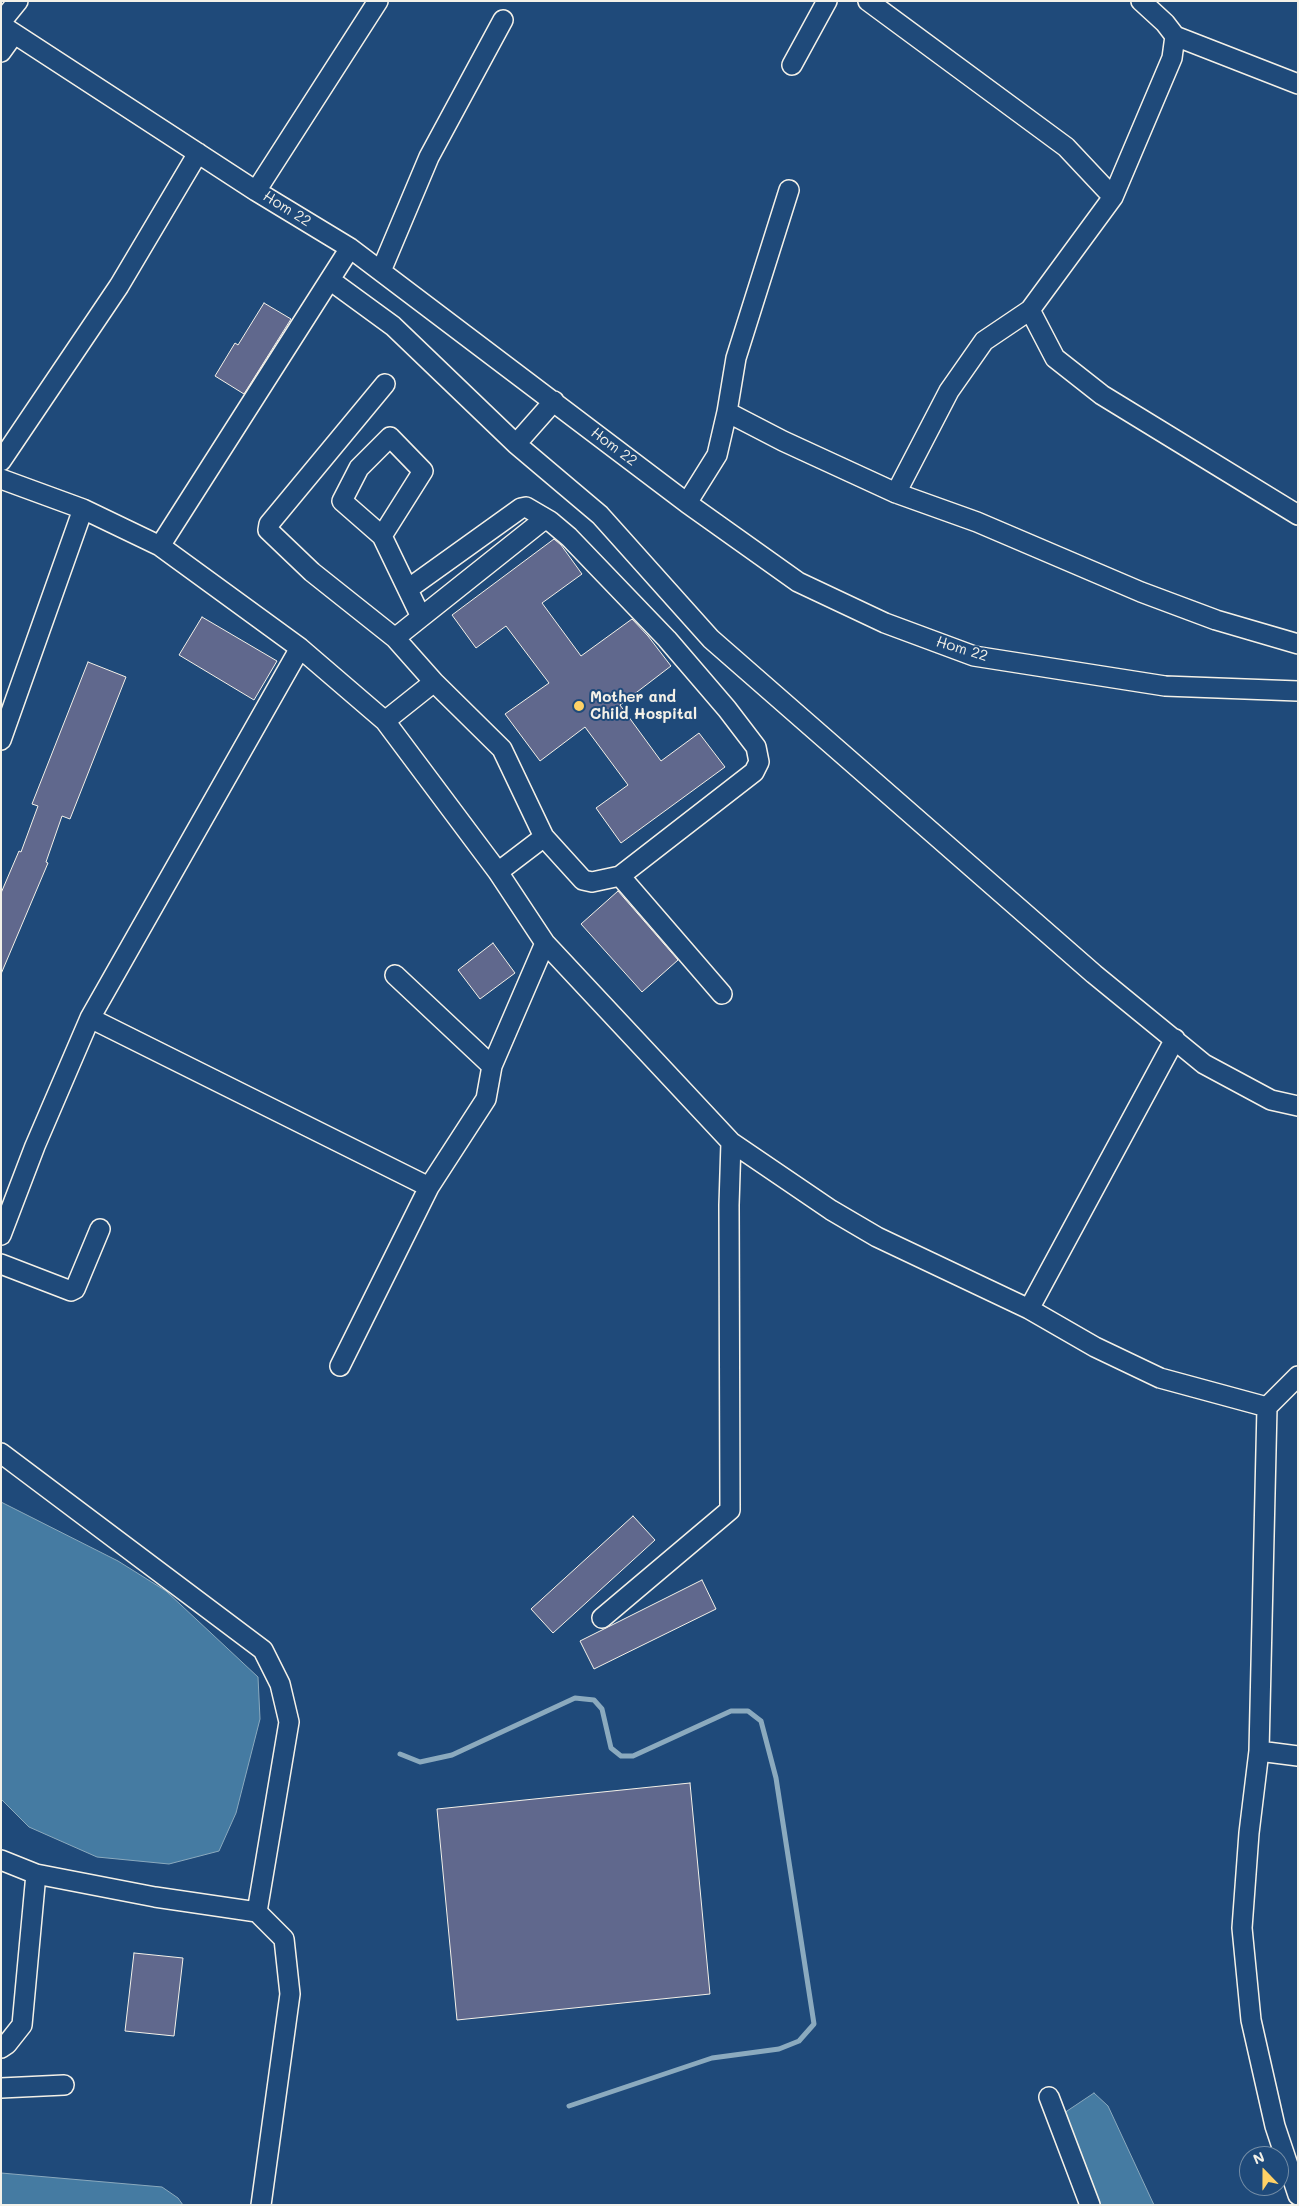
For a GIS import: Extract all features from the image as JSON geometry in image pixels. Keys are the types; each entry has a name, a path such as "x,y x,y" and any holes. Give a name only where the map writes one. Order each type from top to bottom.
{"street":[{"path":"1,52 6,27 18,1"},
{"path":"256,191 378,1"},
{"path":"792,65 827,1"},
{"path":"868,1 1066,147 1113,197"},
{"path":"1141,1 1165,23 1175,36 1298,84"},
{"path":"381,272 429,157 503,20"},
{"name":"Hom 22","path":"6,27 256,191 350,248 687,503 798,582 885,623 974,656 1165,686 1298,691"},
{"path":"896,493 949,391 984,342 1030,310 1113,197 1172,58 1175,36"},
{"path":"1,461 119,286 198,153"},
{"path":"687,503 717,455 727,412 736,358 789,190"},
{"path":"160,546 350,248"},
{"path":"330,280 393,326 516,444 600,514 711,639 1094,974 1204,1064 1271,1100 1298,1106"},
{"path":"1030,310 1055,358 1102,395 1298,515"},
{"path":"385,384 269,524 268,530 312,572 395,638 434,682 502,749 544,837 583,880 592,882 620,876 754,772 759,762 756,747 667,639 569,537 550,521 526,507 521,508 408,589"},
{"path":"516,444 554,401"},
{"path":"727,412 783,441 896,493 977,522 1141,592 1216,620 1298,644"},
{"path":"382,536 424,471 390,437 359,468 342,501 382,536 421,617"},
{"path":"1,479 84,509 160,546 300,648 385,722 498,872 545,943 731,1142 831,1210 877,1237 1029,1309 1095,1347 1160,1378 1268,1407"},
{"path":"1,740 84,509"},
{"path":"395,638 542,521 550,521"},
{"path":"1,1235 35,1146 90,1018 300,648"},
{"path":"385,722 434,682"},
{"path":"498,872 544,837"},
{"path":"620,876 722,994"},
{"path":"340,1366 429,1187 486,1099 492,1066 545,943"},
{"path":"395,974 492,1066"},
{"path":"90,1018 429,1187"},
{"path":"1029,1309 1175,1039"},
{"path":"602,1618 730,1510 729,1206 731,1142"},
{"path":"1,1264 71,1291 75,1289 100,1229"},
{"path":"1298,1376 1268,1407 1259,1752 1249,1833 1242,1928 1251,2020 1275,2126 1298,2195"},
{"path":"1,1452 263,1650 280,1684 289,1722 257,1912"},
{"path":"1259,1752 1298,1756"},
{"path":"1,1860 36,1874 155,1897 257,1912 284,1940 290,1994 261,2205"},
{"path":"1,2048 7,2044 22,2025 36,1874"},
{"path":"1,2088 64,2085"},
{"path":"1049,2096 1090,2205"}],"water":[{"path":"1,1502 118,1561 166,1591 258,1677 260,1719 236,1813 219,1851 169,1864 97,1857 29,1827 1,1799"},
{"path":"1094,2093 1108,2106 1154,2205 1100,2205 1064,2113"},
{"path":"1,2173 162,2187 178,2198 183,2205 1,2205"}],"building":[{"path":"264,303 291,319 244,394 215,376 235,343 238,345"},
{"path":"554,539 561,545 582,574 542,603 581,656 632,619 671,666 620,705 661,761 699,733 725,767 621,843 596,808 628,785 585,727 540,761 505,714 549,683 506,626 476,648 452,615"},
{"path":"202,617 277,661 254,700 179,655"},
{"path":"88,662 126,677 70,819 62,816 46,862 48,863 1,974 1,893 19,851 21,852 38,806 32,804"},
{"path":"618,891 678,960 642,992 581,924"},
{"path":"493,943 515,973 480,999 458,970"},
{"path":"633,1516 655,1540 553,1633 531,1609"},
{"path":"702,1580 716,1609 594,1669 580,1641"},
{"path":"690,1783 710,1994 457,2020 437,1809"},
{"path":"134,1953 183,1958 174,2036 125,2031"}],"waterway":[{"path":"400,1754 420,1762 452,1755 575,1698 594,1700 602,1709 611,1748 621,1756 633,1756 731,1711 748,1711 761,1721 776,1778 814,2024 799,2041 779,2049 712,2058 569,2106"}],"place":[{"name":"Mother and Child Hospital","path":"579,706"}]}
